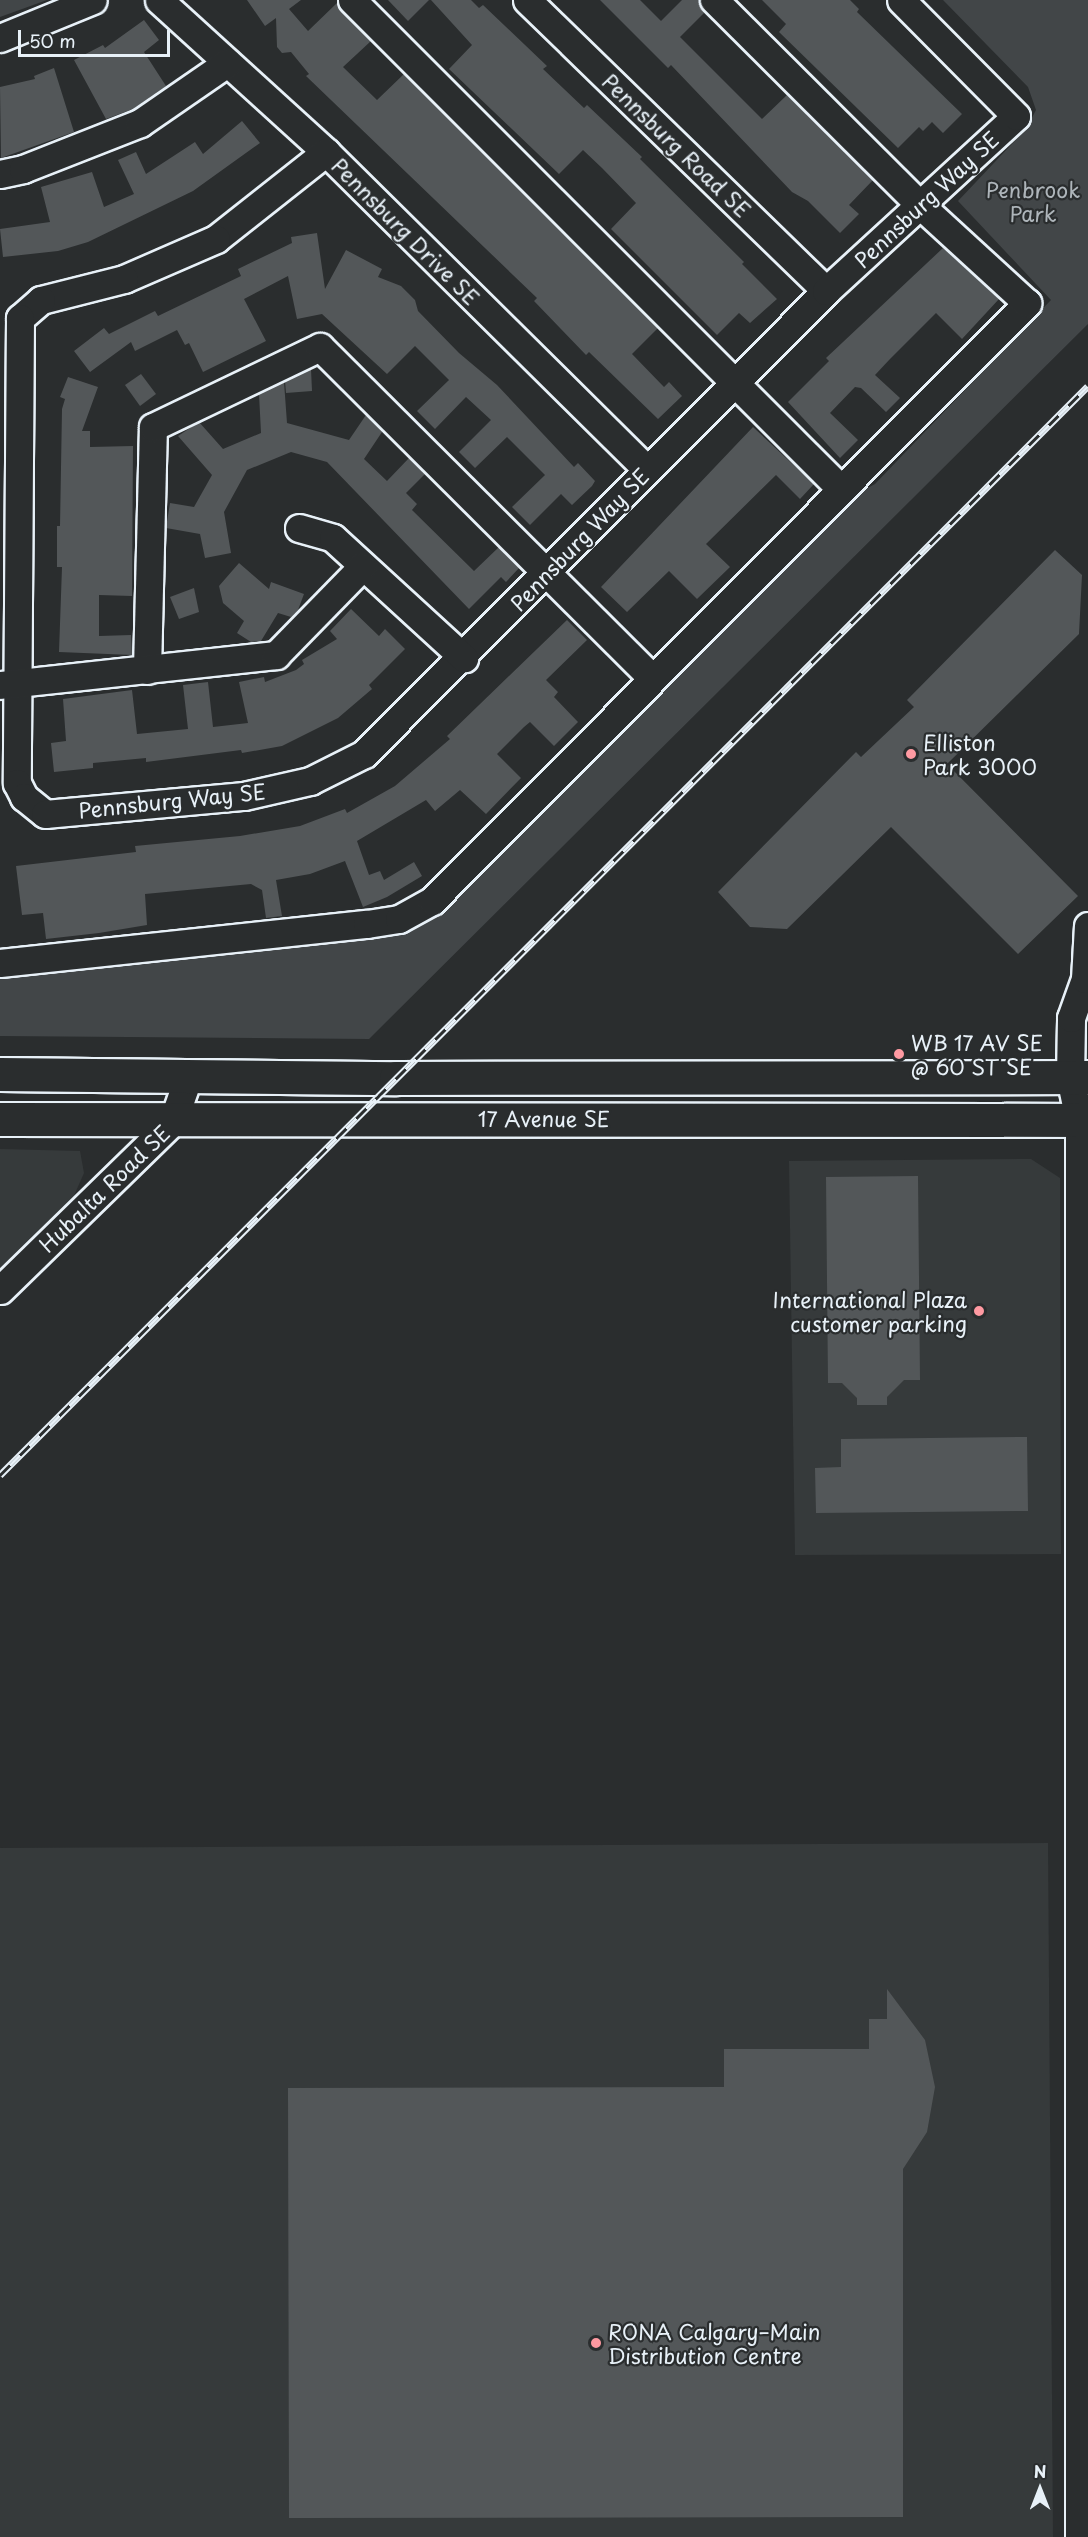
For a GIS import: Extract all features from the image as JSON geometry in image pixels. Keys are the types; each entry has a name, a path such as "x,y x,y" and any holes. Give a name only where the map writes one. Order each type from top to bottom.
{"main road":[{"name":"17 Avenue SE","path":"0,1074 189,1075 1083,1099"},
{"name":"17 Avenue SE","path":"0,1119 173,1121 1083,1099"}],"street":[{"path":"0,39 93,0"},
{"name":"Pennsburg Drive SE","path":"159,0 326,152 646,469"},
{"path":"352,0 734,385 841,489"},
{"name":"Pennsburg Road SE","path":"527,0 826,291"},
{"path":"0,963 399,919 432,901 1028,303 920,205 714,0"},
{"name":"Pennsburg Way SE","path":"326,152 216,239 124,279 41,300 20,318 9,685 17,783 24,797 45,814 244,796 310,782 364,754 464,658 646,469 734,385 826,291 1016,116 901,0"},
{"path":"0,174 23,169 140,123 227,63"},
{"path":"147,670 153,427 320,347 652,678"},
{"path":"299,528 333,538 464,658"},
{"path":"9,685 276,655 362,567"},
{"path":"1079,2537 1083,1099 1071,1018 1086,982 1088,926"},
{"name":"Hubalta Road SE","path":"0,1290 173,1121 189,1075"}],"shaded area":[{"path":"0,1149 80,1151 84,1173 58,1232 0,1290"},
{"path":"1031,1159 1060,1178 1061,1554 795,1555 789,1161"},
{"path":"1048,1843 1053,2537 0,2537 0,1848"}],"green space":[{"path":"0,0 47,0 0,17"},
{"name":"Penbrook Park","path":"943,0 1088,0 1088,324 369,1039 0,1036 0,975 388,934 847,499 875,484 1051,300 958,201 1026,129 1036,110 1028,87"}],"building":[{"path":"247,0 301,0 289,9 308,31 337,3 371,41 343,67 377,100 404,74 658,328 632,354 664,387 669,382 682,396 658,419 589,352 586,355 534,301 537,298 306,76 309,74 291,52 282,53 277,47 276,18 265,26"},
{"path":"388,0 429,0 408,21"},
{"path":"431,0 471,0 479,8 483,5 547,66 543,69 584,108 587,105 642,157 640,159 744,262 742,264 777,299 750,323 739,313 717,335 611,229 636,203 602,168 583,150 559,174 449,69 472,45"},
{"path":"600,0 640,0 661,21 682,0 699,0 704,13 680,37 762,119 787,95 873,180 849,205 859,214 840,233 808,201 792,192 671,65 668,68"},
{"path":"762,0 850,0 859,9 857,12 962,114 943,133 932,122 923,131 919,127 898,148 779,32 786,24"},
{"path":"144,20 159,40 144,52 166,86 133,109 106,119 74,60 103,45 105,48"},
{"path":"54,68 74,132 1,158 0,87 35,79 34,76"},
{"path":"242,121 260,143 193,191 88,242 58,251 3,257 0,229 50,222 41,187 92,172 104,207 134,194 118,160 136,152 146,174 195,142 203,154"},
{"path":"317,233 325,289 346,250 382,269 378,277 401,286 415,300 418,311 459,353 497,385 574,467 578,463 595,481 592,486 572,505 561,494 530,525 512,507 545,475 507,437 475,468 459,452 491,420 466,397 435,429 417,411 449,380 415,346 387,374 322,314 297,319 288,276 244,299 266,341 203,372 189,343 185,345 177,330 135,351 131,342 90,372 74,351 104,328 109,334 155,311 158,316 241,276 238,269 292,243 291,237"},
{"path":"943,248 999,299 962,339 936,313 890,359 875,375 900,398 886,412 861,388 855,387 830,413 858,440 840,458 788,402 829,361 826,358"},
{"path":"311,369 312,391 286,393 285,381"},
{"path":"141,374 156,394 140,406 125,385"},
{"path":"68,377 98,387 82,431 90,431 90,447 133,446 132,596 99,595 99,636 131,635 132,655 59,652 62,567 57,567 57,526 60,526 62,409 65,399 60,397"},
{"path":"284,382 287,423 349,440 366,415 382,432 364,459 387,481 409,458 425,474 406,493 417,504 412,510 474,571 499,547 519,568 506,582 501,577 469,609 327,462 291,452 247,470 224,512 231,553 205,558 200,534 166,528 170,503 194,507 212,475 178,436 199,422 223,449 261,433 259,394"},
{"path":"753,427 814,484 800,499 776,475 706,544 730,567 697,599 669,571 627,612 601,587"},
{"name":"Elliston Park 3000","path":"1055,550 1082,575 1079,634 947,764 1078,896 1018,954 891,827 787,929 750,927 718,892 856,752 861,757 914,707 907,700"},
{"path":"239,563 269,589 271,582 304,594 298,610 291,617 278,613 261,641 251,642 237,633 244,621 223,603 219,586"},
{"path":"194,588 199,612 179,619 170,597"},
{"path":"351,609 379,636 385,629 405,649 369,685 372,689 338,718 282,746 242,753 241,750 146,762 146,758 93,763 93,768 54,772 51,743 66,741 63,699 132,690 137,734 188,729 183,685 208,682 213,727 248,723 239,682 264,677 265,682 296,670 304,664 302,660 337,639 330,631"},
{"path":"567,620 587,640 546,680 558,692 554,697 578,722 554,746 530,722 497,754 521,778 486,814 460,790 435,811 426,800 357,841 369,875 380,871 384,880 414,862 422,876 387,897 363,907 345,861 310,874 276,880 282,916 266,918 262,890 251,884 145,894 147,925 99,933 46,939 43,913 22,915 16,866 136,852 135,846 240,836 300,826 345,809 347,813 395,786 450,739 447,736"},
{"path":"918,1176 920,1380 904,1380 887,1397 887,1405 857,1405 857,1398 842,1383 828,1383 826,1177"},
{"path":"1027,1437 1028,1511 816,1513 815,1468 841,1467 841,1439"},
{"name":"RONA Calgary–Main Distribution Centre","path":"887,1989 925,2040 935,2087 927,2132 903,2169 903,2517 289,2518 288,2088 724,2087 724,2049 869,2049 869,2019 887,2019"}],"railway":[{"path":"0,1475 1088,386"}],"place":[{"name":"Elliston Park 3000","path":"911,754"},
{"name":"WB 17 AV SE @ 60 ST SE","path":"899,1054"},
{"name":"International Plaza customer parking","path":"979,1311"},
{"name":"RONA Calgary–Main Distribution Centre","path":"596,2343"}]}
